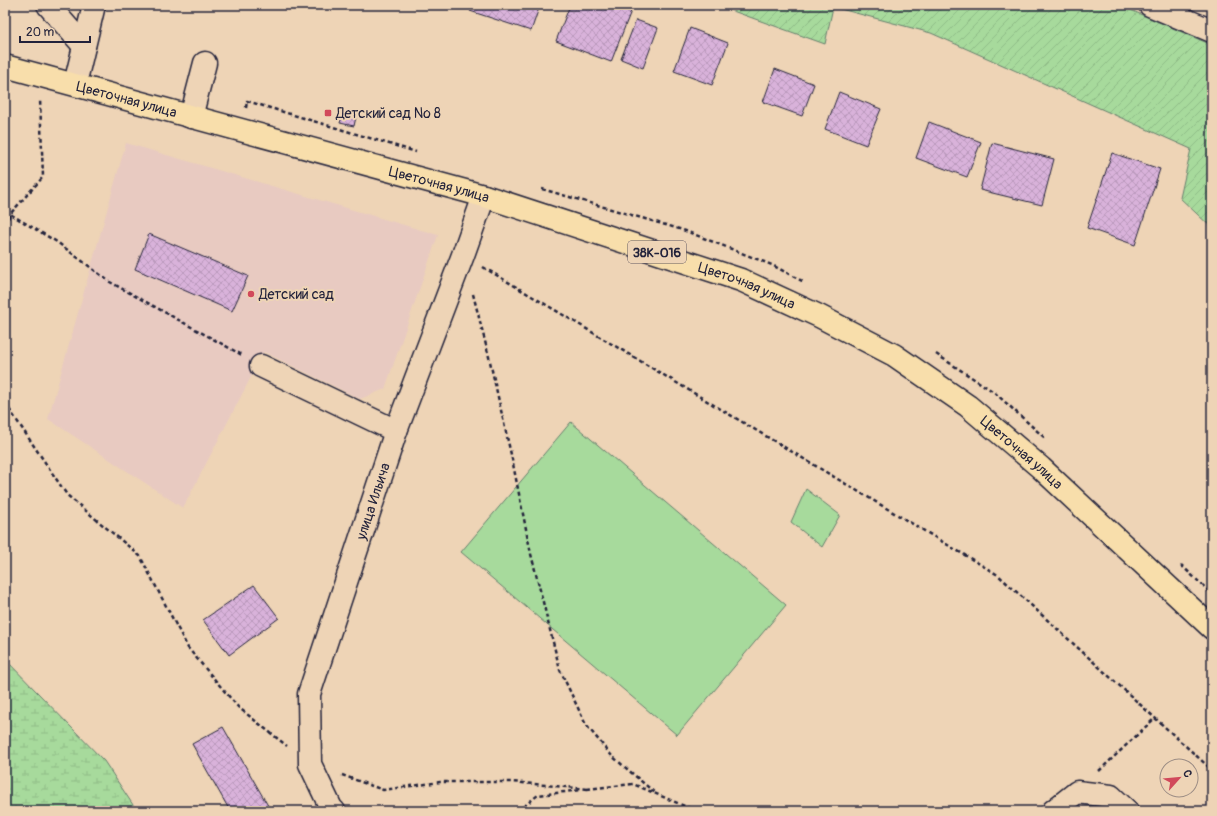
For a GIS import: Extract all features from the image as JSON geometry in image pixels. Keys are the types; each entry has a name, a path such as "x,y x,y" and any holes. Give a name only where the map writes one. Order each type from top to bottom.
{"main road":[{"name":"Цветочная улица","path":"5,66 36,73 191,117 484,196 741,280 819,316 894,355 968,406 1041,468 1212,628"}],"street":[{"path":"48,5 84,46"},
{"path":"75,84 94,5"},
{"path":"1150,5 1209,24"},
{"path":"191,117 205,63"},
{"name":"улица Ильича","path":"334,811 331,808 310,764 309,694 396,431 484,196"},
{"path":"261,366 396,431"},
{"path":"1053,811 1077,792 1111,796 1127,811"}],"path":[{"path":"5,225 10,214 43,177 39,93 36,73"},
{"path":"5,211 57,242 110,282 261,366"},
{"path":"463,255 998,574 1212,770"},
{"path":"472,292 489,357 512,459 531,554 560,670 586,726 612,756 654,793"},
{"path":"5,403 67,495 140,556 188,648 238,707 310,764 383,790 440,782 505,782 588,789"},
{"path":"1077,792 1155,718"},
{"path":"518,811 538,795 633,784 696,811"}],"shaded area":[{"name":"Детский сад","path":"126,143 438,235 385,389 360,399 264,352 183,508 48,419"}],"green space":[{"path":"716,5 1119,5 1212,45 1212,228 1180,198 1191,149 931,33 833,7 825,44"},
{"path":"571,422 786,605 677,735 461,552"},
{"path":"806,489 840,515 822,547 791,522"},
{"path":"5,659 104,761 137,811 5,811"}],"building":[{"path":"472,5 540,5 531,31 470,11"},
{"path":"570,5 616,5 631,11 611,62 556,41"},
{"path":"636,20 658,28 643,68 621,59"},
{"path":"690,28 728,43 712,85 674,71"},
{"path":"775,69 814,84 802,116 763,102"},
{"path":"839,92 881,109 866,145 825,129"},
{"path":"343,114 356,117 354,126 340,123"},
{"path":"929,122 981,142 967,177 916,158"},
{"path":"992,143 1054,159 1042,205 980,190"},
{"path":"1112,153 1160,169 1135,245 1087,228"},
{"path":"149,234 248,276 232,311 135,269"},
{"path":"254,585 279,618 229,655 203,620"},
{"path":"223,727 271,811 230,811 192,744"}],"waterway":[{"path":"5,807 7,811"}],"place":[{"name":"Детский сад № 8","path":"328,113"},
{"name":"Детский сад","path":"251,294"}]}
